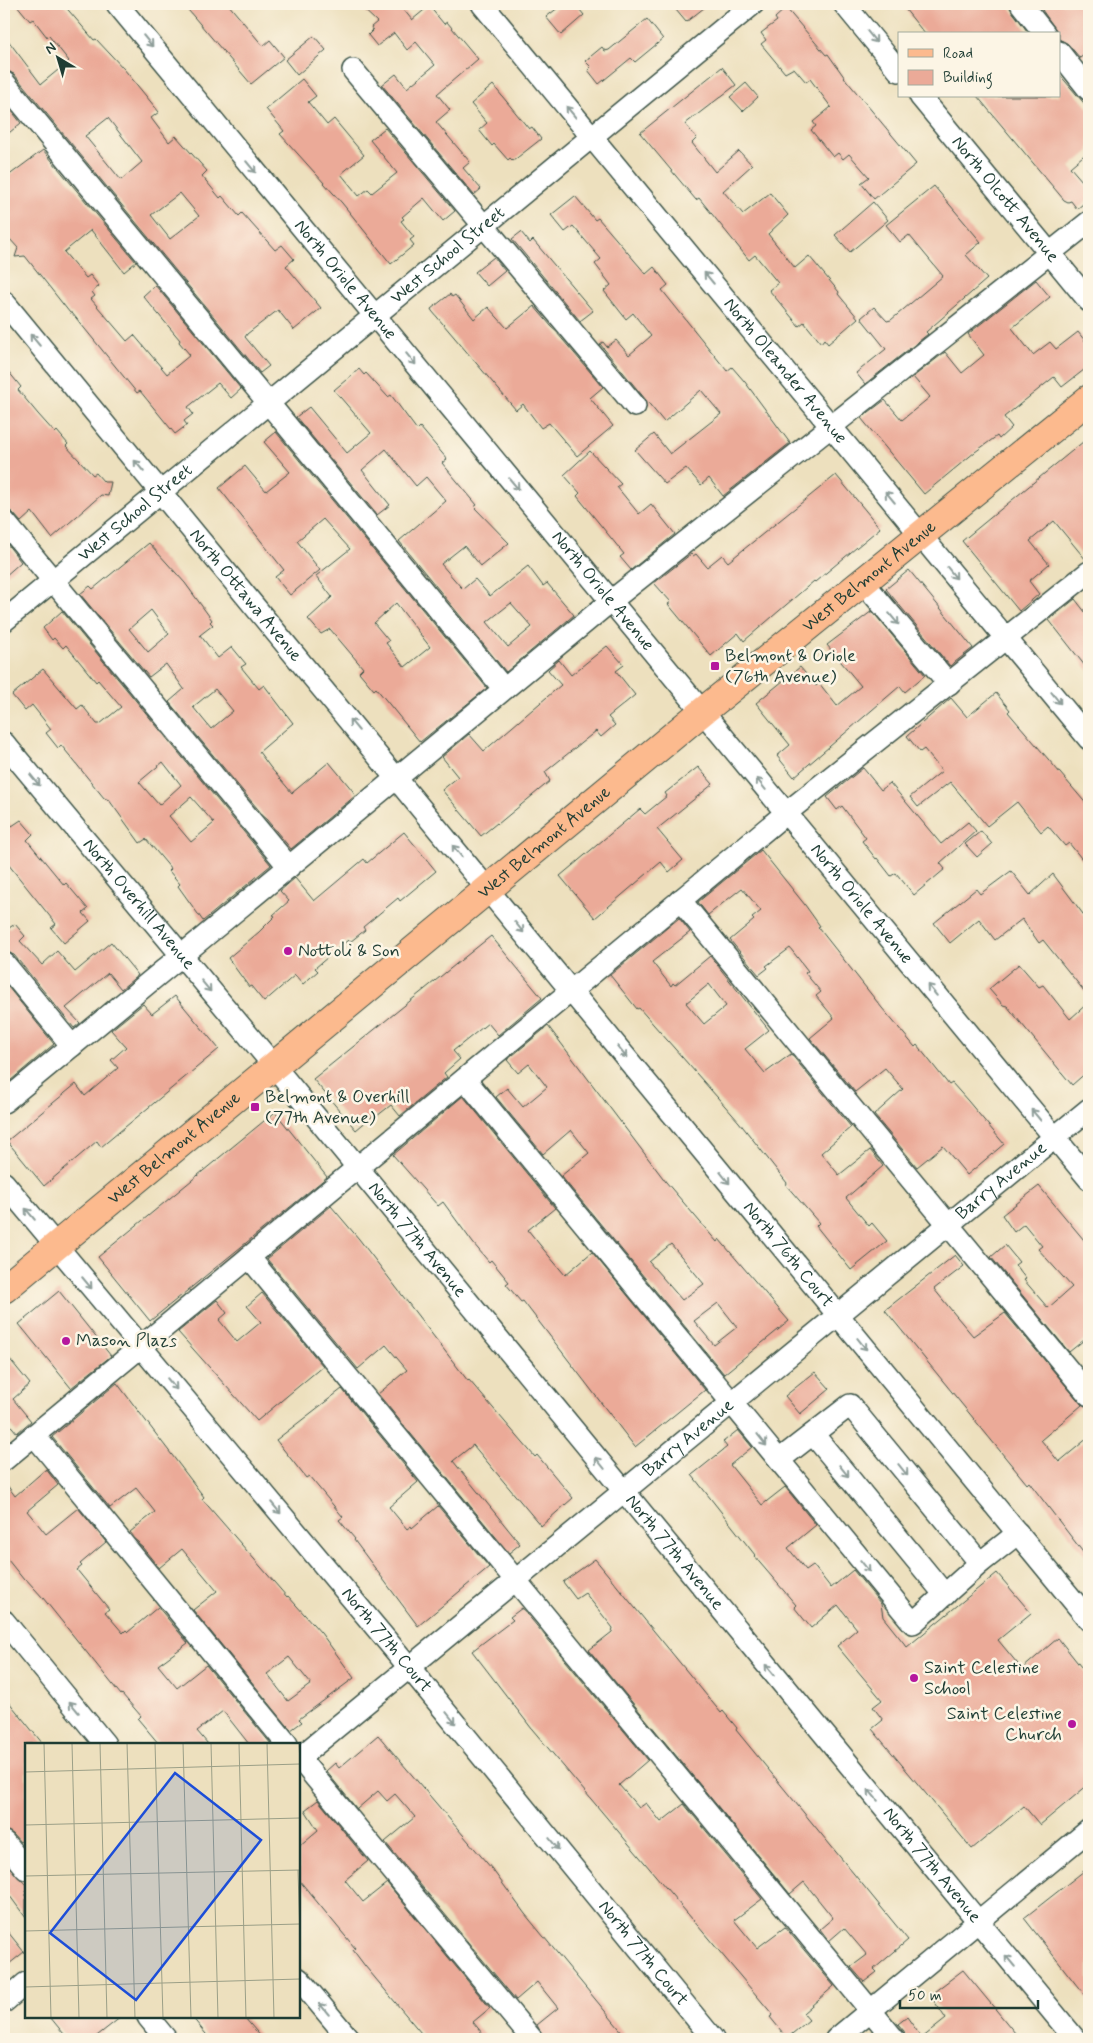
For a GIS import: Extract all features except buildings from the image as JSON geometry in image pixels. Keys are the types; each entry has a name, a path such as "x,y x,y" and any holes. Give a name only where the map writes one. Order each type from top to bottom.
{"main road":[{"name":"West Belmont Avenue","path":"4,1289 702,712 1089,399"}],"street":[{"name":"North Oriole Avenue","path":"116,4 1089,1179"},
{"name":"North Oleander Avenue","path":"482,4 1089,739"},
{"name":"West School Street","path":"4,621 753,4"},
{"path":"844,4 898,69"},
{"path":"1021,4 1043,32"},
{"path":"1060,53 1089,90"},
{"path":"353,70 635,406"},
{"path":"4,82 504,689"},
{"name":"North Olcott Avenue","path":"922,98 1089,301"},
{"path":"4,1102 611,601 1089,222"},
{"name":"North Ottawa Avenue","path":"4,302 488,889"},
{"path":"4,521 289,866"},
{"path":"4,1460 786,813 1089,572"},
{"path":"863,582 948,684"},
{"name":"North Overhill Avenue","path":"4,743 274,1066"},
{"name":"North 76th Court","path":"488,889 1089,1620"},
{"path":"680,900 1089,1395"},
{"path":"4,963 72,1046"},
{"name":"North 77th Avenue","path":"274,1066 356,1168 1075,2039"},
{"path":"465,1079 732,1401 913,1624 1018,1533"},
{"name":"Barry Avenue","path":"300,1757 1089,1109"},
{"name":"North 77th Court","path":"4,1183 409,1666 714,2039"},
{"path":"249,1257 894,2039"},
{"path":"778,1460 850,1405 980,1564"},
{"path":"813,1434 945,1595"},
{"path":"34,1435 286,1743"},
{"path":"4,1621 104,1743"},
{"path":"300,1759 532,2039"},
{"path":"836,2039 1088,1834"},
{"path":"4,1842 25,1868"},
{"path":"300,1980 349,2039"},
{"path":"4,2002 25,1984"},
{"path":"149,2018 166,2039"}],"place":[{"name":"Belmont & Oriole (76th Avenue)","path":"715,666"},
{"name":"Nottoli & Son","path":"288,951"},
{"name":"Belmont & Overhill (77th Avenue)","path":"255,1107"},
{"name":"Mason Plazs","path":"66,1341"},
{"name":"Saint Celestine School","path":"914,1678"},
{"name":"Saint Celestine Church","path":"1072,1724"}]}
